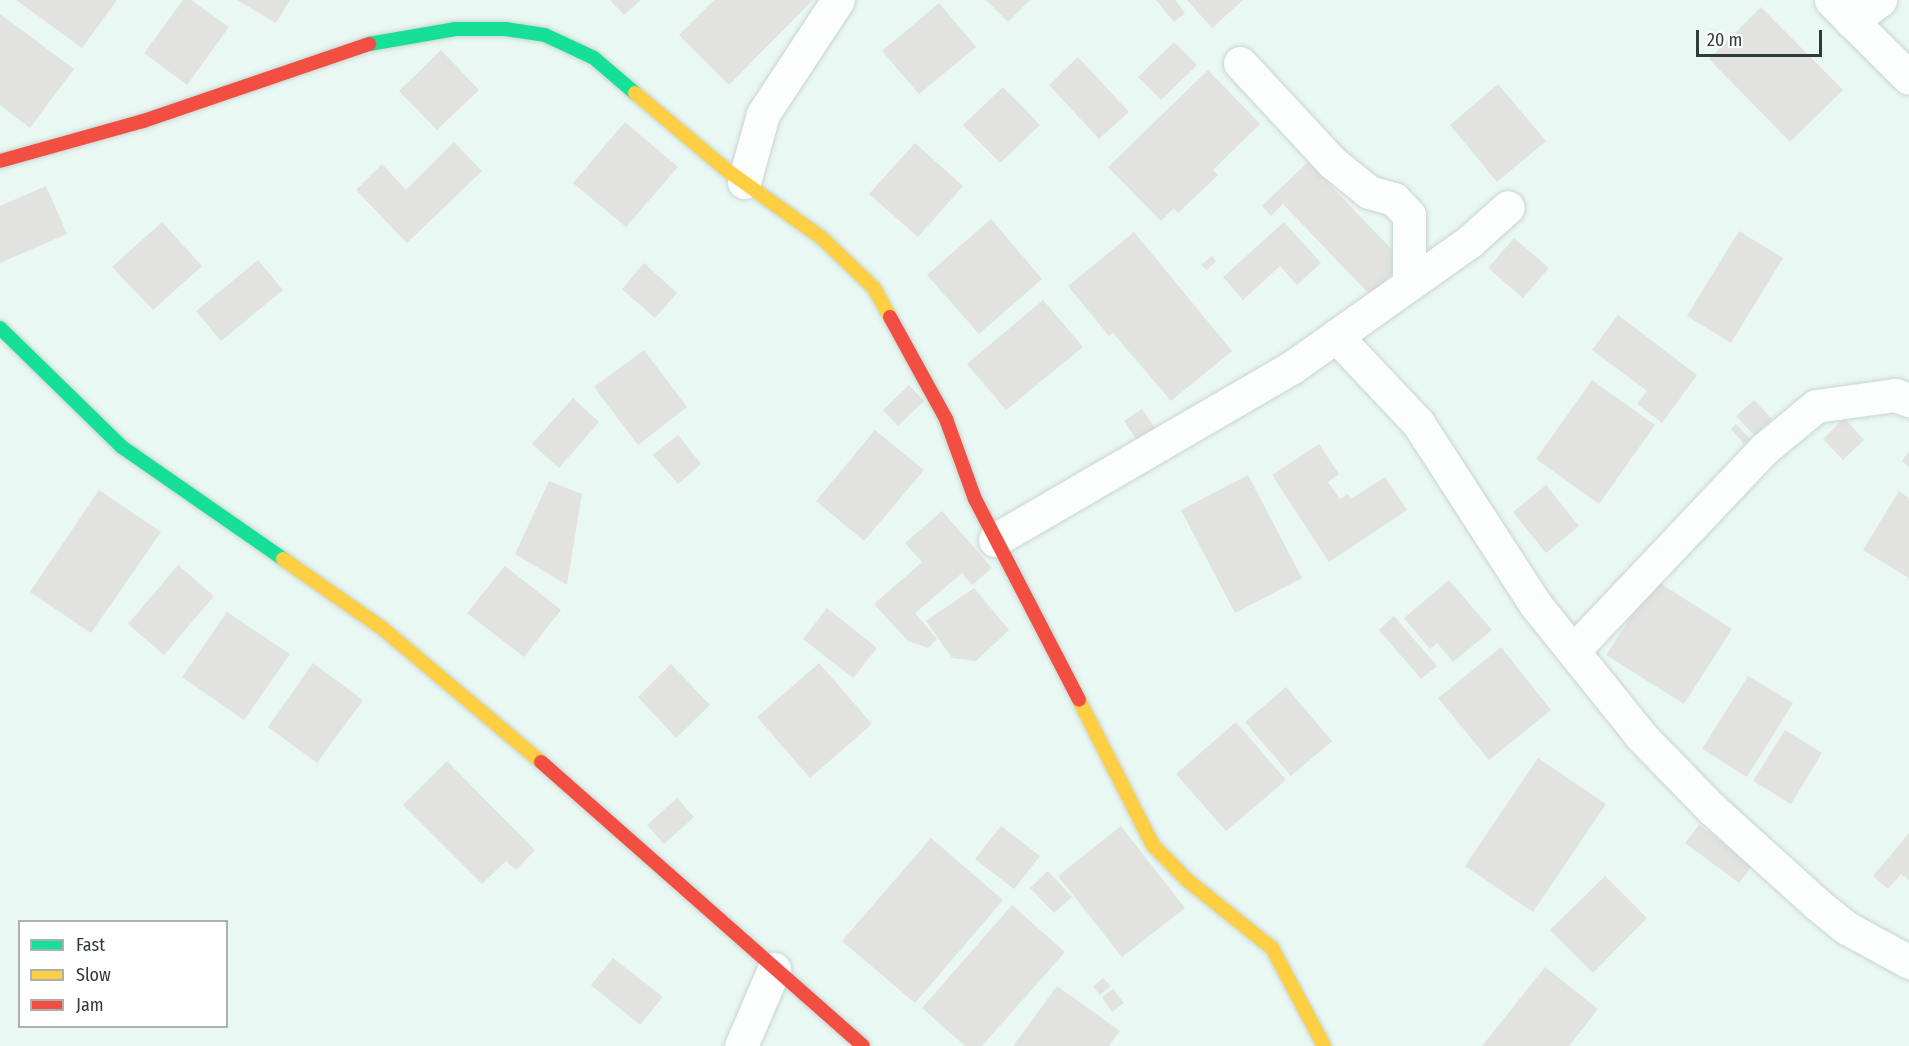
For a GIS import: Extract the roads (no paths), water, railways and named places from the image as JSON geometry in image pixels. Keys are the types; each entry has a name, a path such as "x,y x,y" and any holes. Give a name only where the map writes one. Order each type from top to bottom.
{"street":[{"path":"744,182 763,114 838,0"},
{"path":"1880,0 1841,11 1909,78"},
{"path":"0,161 143,121 373,43 456,28 505,29 545,35 594,58 744,182 822,238 874,288 946,419 975,499 1153,845 1187,880 1272,948 1324,1046"},
{"path":"1240,63 1333,164 1369,192 1395,199 1409,215 1409,284"},
{"path":"995,540 1291,368 1441,261 1508,207"},
{"path":"1410,240 1441,261"},
{"path":"0,328 86,416 122,447 382,628 863,1046"},
{"path":"1336,336 1418,423 1535,604 1641,736 1712,809 1817,904 1847,928 1909,963"},
{"path":"1573,651 1764,449 1816,406 1895,395 1909,400"},
{"path":"741,1046 774,969"}]}
